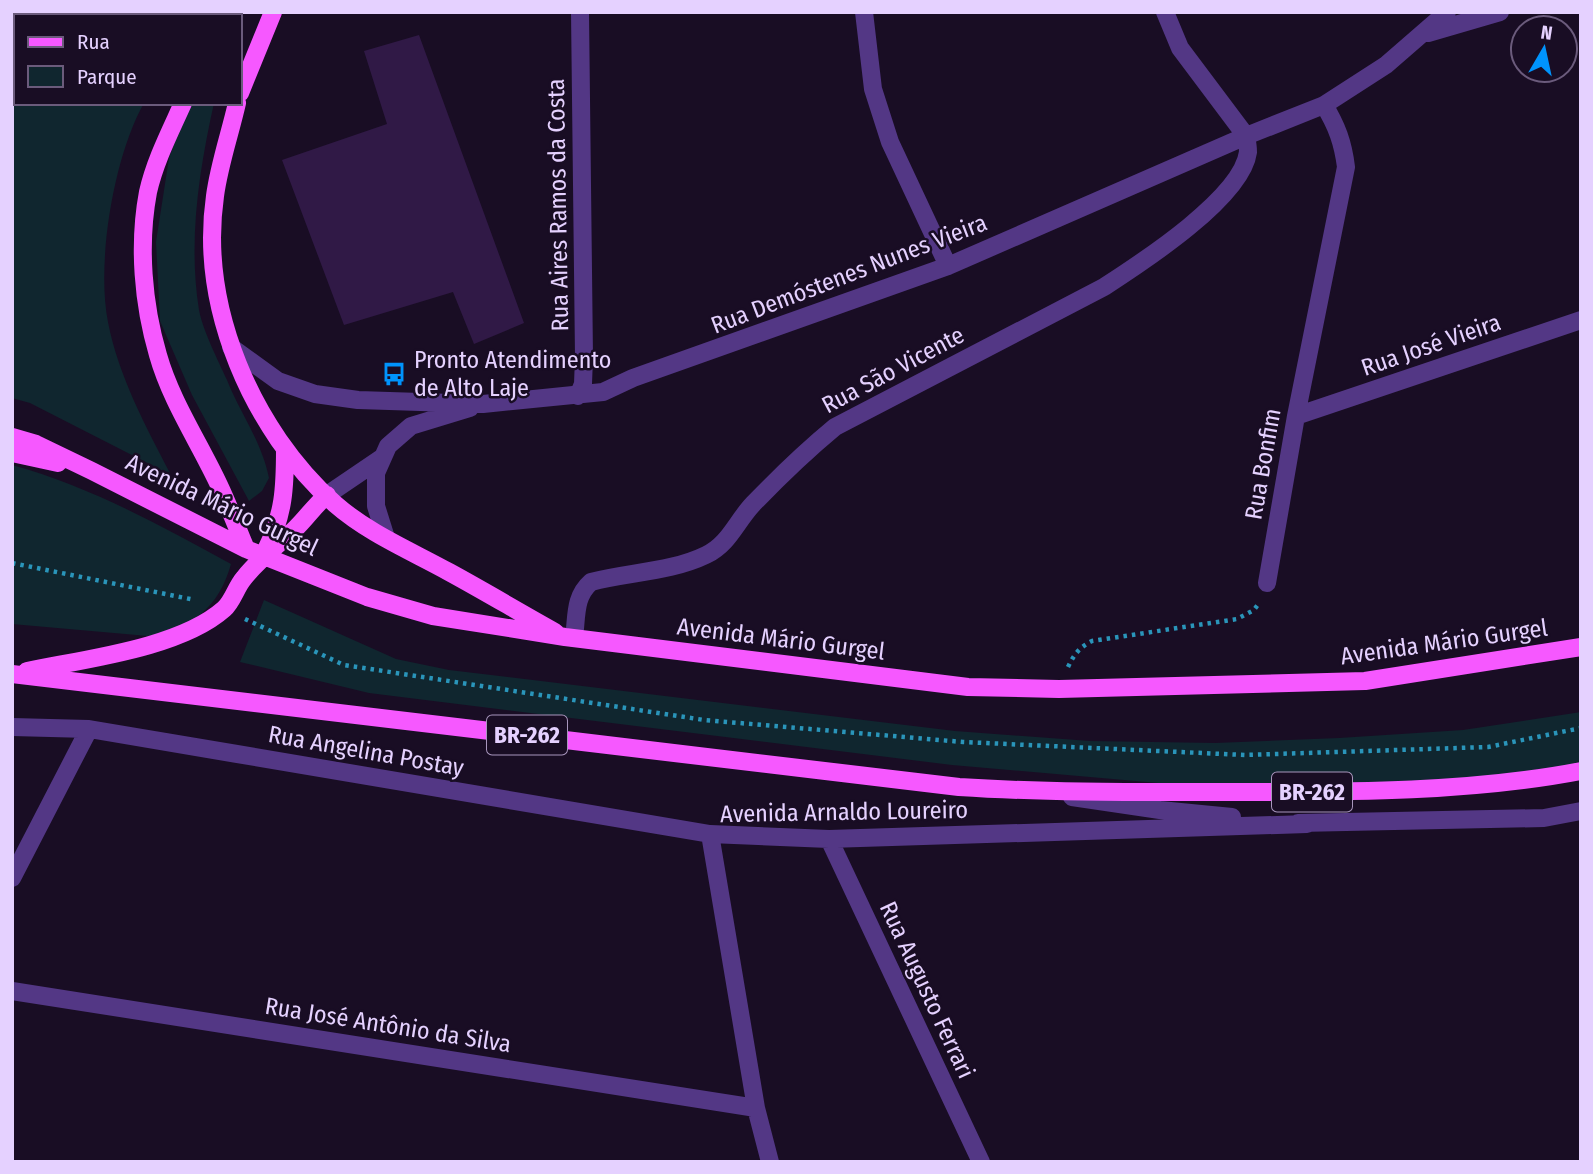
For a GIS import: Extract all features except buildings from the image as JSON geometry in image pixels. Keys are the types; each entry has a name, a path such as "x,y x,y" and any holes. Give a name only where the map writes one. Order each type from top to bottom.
{"main road":[{"path":"242,88 273,12"},
{"path":"182,105 161,153 149,191 142,254 150,324 158,358 175,398 220,486 246,549"},
{"path":"237,105 215,196 212,262 231,347 258,409 285,449 336,504 386,538 570,638"},
{"name":"Avenida Mário Gurgel","path":"12,437 36,444 246,549 368,597 433,615 570,638 968,687 1059,689 1365,681 1581,647"},
{"path":"263,556 277,526 284,499 285,449"},
{"path":"12,453 92,471"},
{"path":"13,674 162,642 201,627 226,607 242,580 263,556 296,528 327,495"},
{"name":"BR-262","path":"13,674 931,783 1042,793 1345,792 1533,780 1581,771"}],"street":[{"name":"Rua Aires Ramos da Costa","path":"578,396 583,384 584,357 580,12"},
{"path":"864,12 873,89 890,142 948,266"},
{"path":"1165,12 1180,48 1246,136"},
{"name":"Rua Demóstenes Nunes Vieira","path":"231,347 278,381 315,394 358,400 483,404 603,392 634,378 948,266 1246,136 1324,105 1386,65 1447,12"},
{"path":"1422,35 1500,12"},
{"name":"Rua Bonfim","path":"1267,583 1296,416 1346,167 1343,145 1336,125 1324,105"},
{"name":"Rua São Vicente","path":"570,638 582,590 591,582 684,564 707,555 724,544 751,507 835,427 1104,287 1146,260 1214,204 1240,173 1248,153 1246,136"},
{"name":"Rua José Vieira","path":"1296,416 1581,320"},
{"path":"386,538 376,506 376,473 388,446 411,426 483,404"},
{"path":"327,495 383,457"},
{"name":"Rua Angelina Postay","path":"12,727 89,729 710,834"},
{"path":"12,878 89,729"},
{"name":"BR-262","path":"1042,793 1160,810 1307,824 1544,818 1581,811"},
{"name":"Avenida Arnaldo Loureiro","path":"769,1162 756,1108 710,834 829,839 1307,824"},
{"name":"Rua Augusto Ferrari","path":"829,839 981,1162"},
{"name":"Rua José Antônio da Silva","path":"12,991 756,1108"}],"path":[{"path":"12,563 226,607 344,665 718,721 963,742 1245,755 1488,747 1581,728"},
{"path":"1059,689 1073,656 1092,641 1237,619 1254,610 1267,583"}],"green space":[{"path":"14,56 14,105 143,105 124,151 110,210 104,270 105,298 113,342 126,381 171,475 30,403 12,398"},
{"path":"188,105 214,105 197,206 196,284 204,327 266,465 269,478 262,491 249,501 192,395 160,321 156,242 169,158"},
{"path":"12,465 97,496 231,564 219,592 211,604 191,621 148,636 12,624"},
{"path":"264,600 396,659 449,670 955,731 1090,741 1215,743 1463,730 1581,712 1581,765 1508,775 1394,783 1181,785 952,765 369,693 240,662"}],"place":[{"name":"Pronto Atendimento de Alto Laje","path":"394,374"}]}
